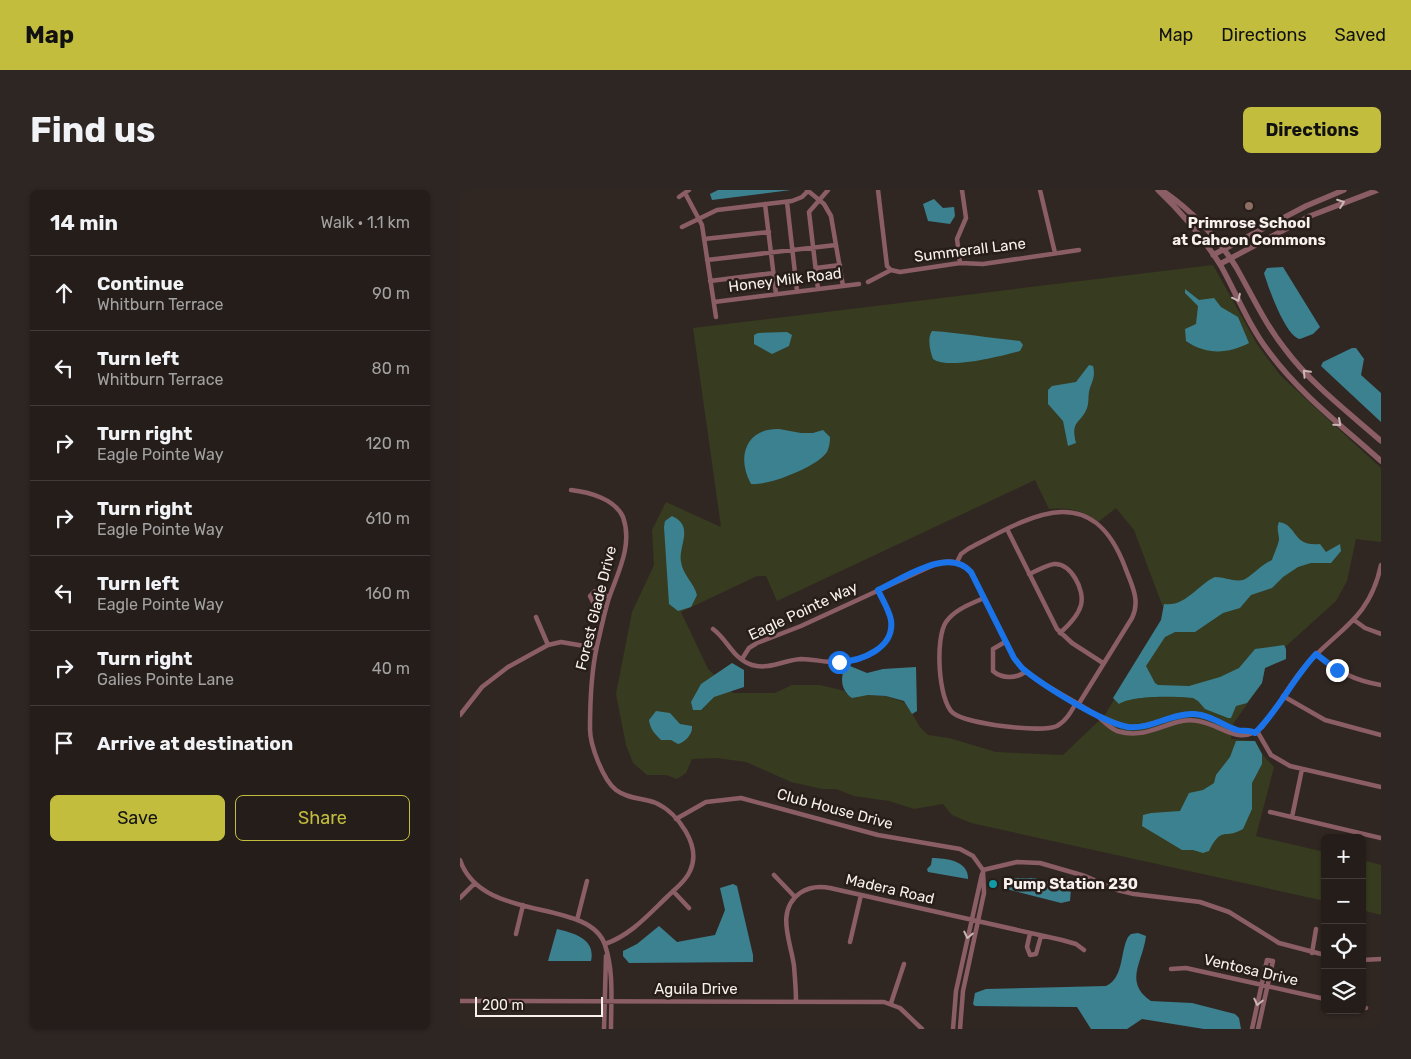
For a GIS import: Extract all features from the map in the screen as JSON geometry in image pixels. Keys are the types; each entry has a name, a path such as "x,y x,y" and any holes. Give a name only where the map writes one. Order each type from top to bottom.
{"street":[{"path":"682,227 717,210 786,202 798,199 807,190 829,211 843,286"},
{"path":"818,289 809,212 828,190"},
{"path":"878,190 887,266 891,270"},
{"path":"960,263 957,239 966,218 962,190"},
{"path":"1040,190 1055,252"},
{"path":"1158,190 1192,226 1220,264 1257,334 1286,373 1381,460"},
{"path":"1162,190 1194,217 1224,249 1267,324 1289,355 1316,383 1381,441"},
{"path":"1213,255 1306,206 1344,190"},
{"path":"1220,264 1328,207 1378,190"},
{"path":"679,197 687,191 700,218 716,317"},
{"path":"786,202 797,292"},
{"path":"765,204 776,294"},
{"path":"704,239 768,232"},
{"path":"708,260 836,245"},
{"name":"Summerall Lane","path":"868,282 891,270 902,272 960,263 983,264 1079,250"},
{"path":"816,268 840,265"},
{"path":"710,281 774,273"},
{"name":"Honey Milk Road","path":"714,302 859,284"},
{"name":"Forest Glade Drive","path":"571,490 589,492 612,504 622,517 625,554 606,607 591,679 590,734 604,776 619,792 654,803 676,819 690,839 694,854 691,870 673,891 631,932 605,944"},
{"path":"984,598 954,614 942,630 940,642 942,691 950,710 960,718 978,723 1044,729 1063,722 1077,704 1132,618 1136,604 1135,594 1121,557 1111,540 1090,520 1078,513 1066,511 1041,514 964,551 958,562 971,572 1016,661 1026,671 1077,704 1097,716 1116,730 1132,734 1192,720 1204,722 1233,734 1245,736 1256,732 1301,671 1316,654 1354,620 1370,600 1381,565"},
{"path":"1007,529 1051,619 1060,632 1072,643 1104,663"},
{"name":"Eagle Pointe Way","path":"742,659 750,648 757,643 801,626 938,563 958,562"},
{"path":"1029,574 1055,564 1064,566 1072,573 1081,596 1081,603 1072,621 1060,632"},
{"path":"713,629 734,655 752,665 766,666 800,660 839,662 873,652 887,640 891,626 890,616 878,590"},
{"path":"606,607 593,602 590,596 594,591 609,597"},
{"path":"536,617 548,645"},
{"path":"1354,620 1381,634"},
{"path":"460,715 482,687 508,668 548,645 561,642 596,648"},
{"path":"1005,642 994,647 992,652 993,671 1000,676 1017,677 1026,671"},
{"path":"1316,654 1331,666 1352,677 1381,685"},
{"path":"1283,696 1325,720 1381,735"},
{"path":"1256,732 1271,755 1290,766 1381,787"},
{"path":"1292,817 1302,769"},
{"name":"Club House Drive","path":"676,819 706,802 741,798 878,835 960,848 973,856 983,870"},
{"path":"1270,812 1381,838"},
{"path":"460,860 464,870 475,883 500,898 577,920 595,930 605,944 611,971 611,1029"},
{"path":"983,870 1005,863 1040,864 1085,876 1117,890 1134,894 1200,902 1229,912 1279,943 1321,954"},
{"path":"954,1029 955,1001 983,870"},
{"path":"960,1029 963,991 984,893 983,870"},
{"path":"774,876 795,897 787,910 785,922 794,965 796,1001"},
{"path":"577,920 588,881"},
{"path":"460,898 475,883"},
{"name":"Madera Road","path":"795,897 803,891 820,887 1030,933 1074,944 1084,950"},
{"path":"673,891 689,908"},
{"path":"850,942 861,895"},
{"path":"516,934 523,905"},
{"path":"1312,953 1316,929"},
{"path":"1030,933 1027,947 1030,955 1036,954 1041,936"},
{"path":"604,1029 607,952"},
{"path":"1366,960 1381,959"},
{"path":"1252,1029 1264,985 1273,961 1267,960 1264,985 1258,1029"},
{"path":"904,964 891,1004 900,1008 922,1029"},
{"name":"Ventosa Drive","path":"1172,969 1186,968 1321,998"},
{"name":"Aguila Drive","path":"460,1001 796,1001 891,1004"}],"green space":[{"path":"1213,265 1257,344 1280,375 1381,468 1381,542 1356,539 1347,581 1336,601 1285,647 1286,659 1265,668 1262,683 1233,724 1231,739 1255,741 1262,754 1274,767 1256,836 1321,851 1321,900 971,823 952,815 943,804 914,809 889,801 854,796 836,789 822,789 791,782 746,762 716,758 692,759 686,773 677,779 666,775 647,775 633,763 626,745 616,694 632,612 654,565 652,530 666,502 721,527 693,328","holes":["1035,480 1049,509 1075,510 1098,522 1116,508 1134,530 1164,610 1161,620 1105,715 1063,755 996,752 949,738 928,735 920,727 906,703 886,696 846,694 845,691 820,685 792,685 775,693 733,693 708,669 681,612 757,576 766,576 777,601"]},
{"path":"1366,861 1381,865 1381,915 1366,911"}],"water":[{"path":"718,190 791,190 712,200 710,194"},
{"path":"934,199 943,208 954,207 955,216 950,224 928,221 923,204"},
{"path":"1283,267 1320,327 1313,334 1300,339 1289,330 1284,321 1273,300 1264,273 1267,268"},
{"path":"1185,289 1199,300 1214,298 1221,307 1238,317 1249,343 1225,351 1209,351 1186,341 1185,329 1196,324 1198,306 1185,293"},
{"path":"932,331 1020,341 1023,345 1020,351 989,359 962,363 940,362 933,359 931,352 929,341"},
{"path":"787,332 792,335 789,346 772,354 754,344 754,335 758,333"},
{"path":"1352,348 1356,348 1364,359 1361,375 1381,393 1381,422 1321,366 1323,362"},
{"path":"1089,365 1093,366 1094,374 1089,392 1088,406 1075,426 1076,443 1068,446 1063,421 1048,404 1048,390 1052,386 1076,382"},
{"path":"779,429 801,433 813,433 823,430 830,437 827,452 813,464 792,474 769,482 751,484 744,464 747,446 759,433"},
{"path":"672,516 683,525 684,537 681,562 697,595 691,607 678,611 669,604 664,527 665,521"},
{"path":"1279,522 1289,527 1304,542 1320,544 1326,552 1340,544 1341,551 1331,563 1311,563 1298,567 1283,577 1272,588 1251,595 1240,608 1223,613 1195,632 1175,632 1165,637 1146,666 1158,685 1189,686 1220,677 1239,668 1255,649 1284,645 1286,659 1265,668 1262,683 1247,703 1236,706 1231,718 1205,709 1193,698 1144,698 1125,701 1119,704 1113,698 1161,620 1164,604 1172,604 1185,599 1215,577 1243,580 1249,577 1272,560 1279,540"},
{"path":"732,663 744,670 744,687 714,697 701,710 693,710 691,702 701,684"},
{"path":"850,666 867,673 883,669 916,667 917,711 912,714 904,701 886,696 868,695 852,698 844,689 842,682 844,669"},
{"path":"656,711 670,713 680,724 692,726 688,737 678,744 671,740 661,740 652,729 649,720"},
{"path":"1236,741 1255,741 1262,754 1262,764 1252,783 1252,809 1243,829 1220,836 1213,843 1209,851 1203,853 1193,850 1182,850 1142,826 1143,815 1180,811 1189,793 1203,790 1214,783 1216,775 1230,757"},
{"path":"932,858 950,860 961,864 965,868 968,879 928,872 927,869 931,865"},
{"path":"1007,878 1033,878 1069,886 1071,889 1070,901 1061,903 1006,889 1003,883"},
{"path":"733,884 737,886 753,962 629,963 623,956 623,951 637,944 659,926 677,942 715,935 725,910 720,888"},
{"path":"557,929 577,935 587,942 592,953 591,961 548,961"},
{"path":"1138,933 1146,936 1136,979 1143,994 1151,1001 1192,1003 1235,1014 1239,1018 1241,1029 1204,1029 1142,1019 1127,1029 1091,1029 1077,1007 975,1006 973,1004 975,993 986,989 1106,986 1112,982 1119,971 1128,937 1131,934"}],"place":[{"name":"Primrose School at Cahoon Commons","path":"1249,206"},
{"name":"Pump Station 230","path":"993,884"}],"route":[{"path":"839,662 873,652 879,649 887,640 891,621 878,590 938,563 950,561 958,562 971,572 1005,642 1022,668 1030,675 1097,716 1127,727 1142,726 1177,715 1192,714 1205,715 1238,731 1250,730 1255,733 1262,727 1301,671 1316,654 1337,670"}]}
